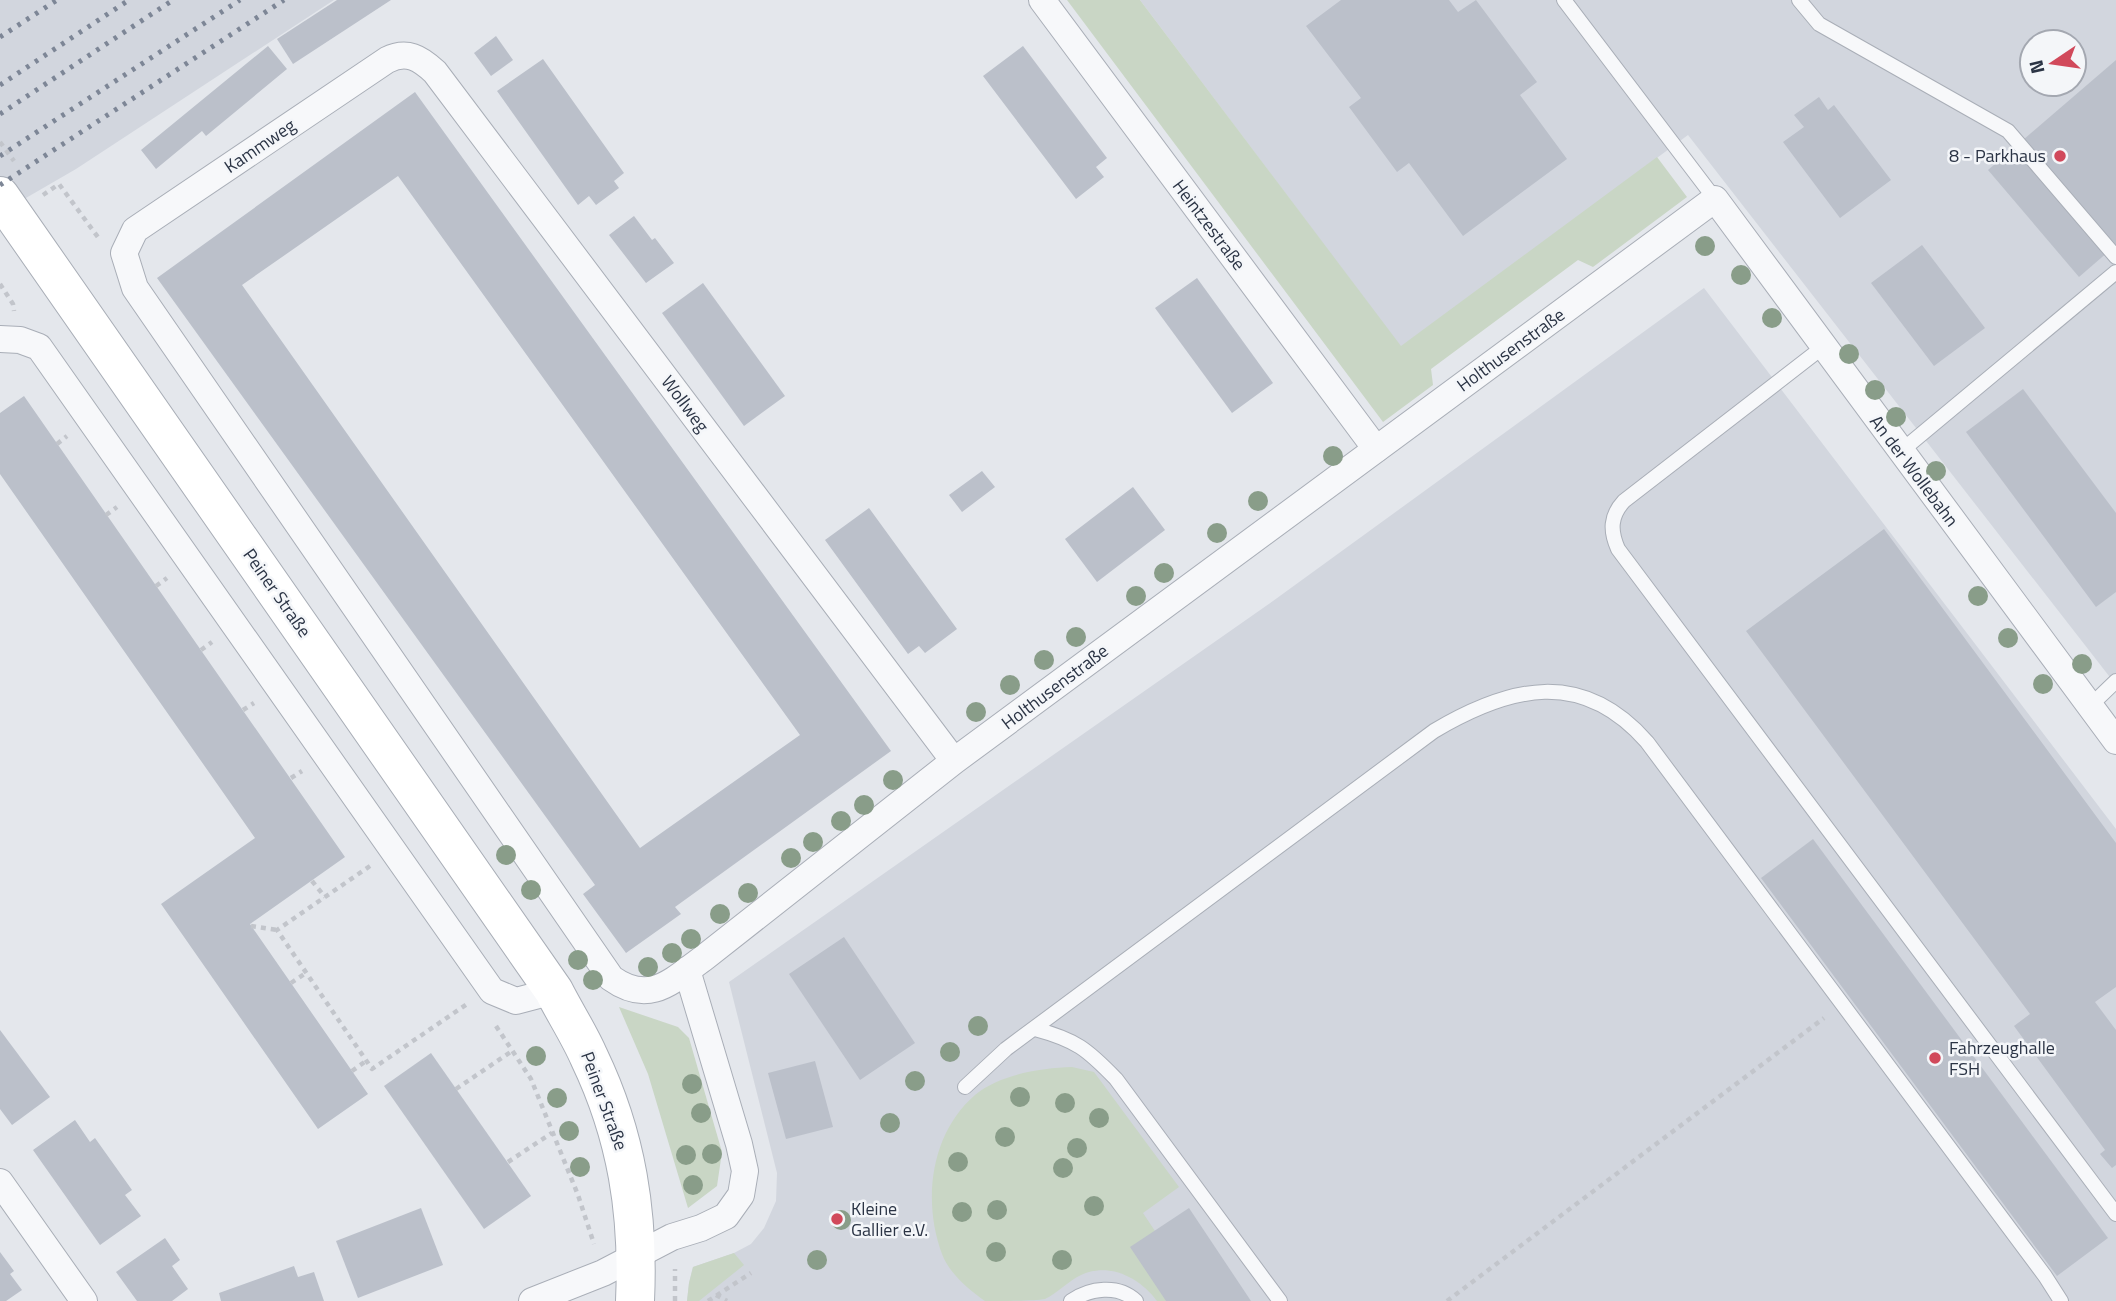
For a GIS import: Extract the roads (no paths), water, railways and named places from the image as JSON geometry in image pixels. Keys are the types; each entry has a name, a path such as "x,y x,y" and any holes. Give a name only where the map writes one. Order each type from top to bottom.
{"street":[{"name":"Heintzestraße","path":"1042,0 1376,449"},
{"name":"Kammweg","path":"408,54 396,55 387,60 135,230 124,253 135,288 611,978 625,988 643,992 667,984 687,970"},
{"name":"Wollweg","path":"408,54 422,60 435,72 954,761"},
{"name":"Peiner Straße","path":"0,196 554,991 590,1057 620,1134 632,1194 637,1255 635,1301"},
{"name":"Holthusenstraße","path":"687,970 954,761 1715,199"},
{"name":"An der Wollebahn","path":"1715,199 2116,741"},
{"path":"10,339 39,346 484,994 516,1000 554,991"},
{"path":"532,1301 603,1273 672,1237 701,1228 726,1216 741,1195 745,1171 739,1143 687,970"},
{"path":"0,1182 84,1301"}],"lane":[{"path":"1564,0 1715,199"},
{"path":"1799,0 1819,24 2008,131 2116,257"},
{"path":"1900,452 2116,272"},
{"path":"1823,347 1624,501 1612,519 1614,540 2116,1214"},
{"path":"2090,706 2116,681"},
{"path":"965,1087 993,1060 1434,732 1456,719 1498,701 1526,693 1569,693 1600,704 1630,723 1647,742 2061,1301"},
{"path":"1035,1029 1062,1036 1088,1050 1116,1079 1280,1301"},
{"path":"1071,1301 1086,1293 1107,1289 1119,1291 1136,1301"}],"railway":[{"path":"0,37 57,0"},
{"path":"0,85 129,0"},
{"path":"0,114 173,0"},
{"path":"0,156 240,0"},
{"path":"0,185 284,0"}],"place":[{"name":"8 - Parkhaus","path":"2060,156"},
{"name":"Fahrzeughalle FSH","path":"1935,1058"},
{"name":"Kleine Gallier e.V.","path":"837,1219"}]}
